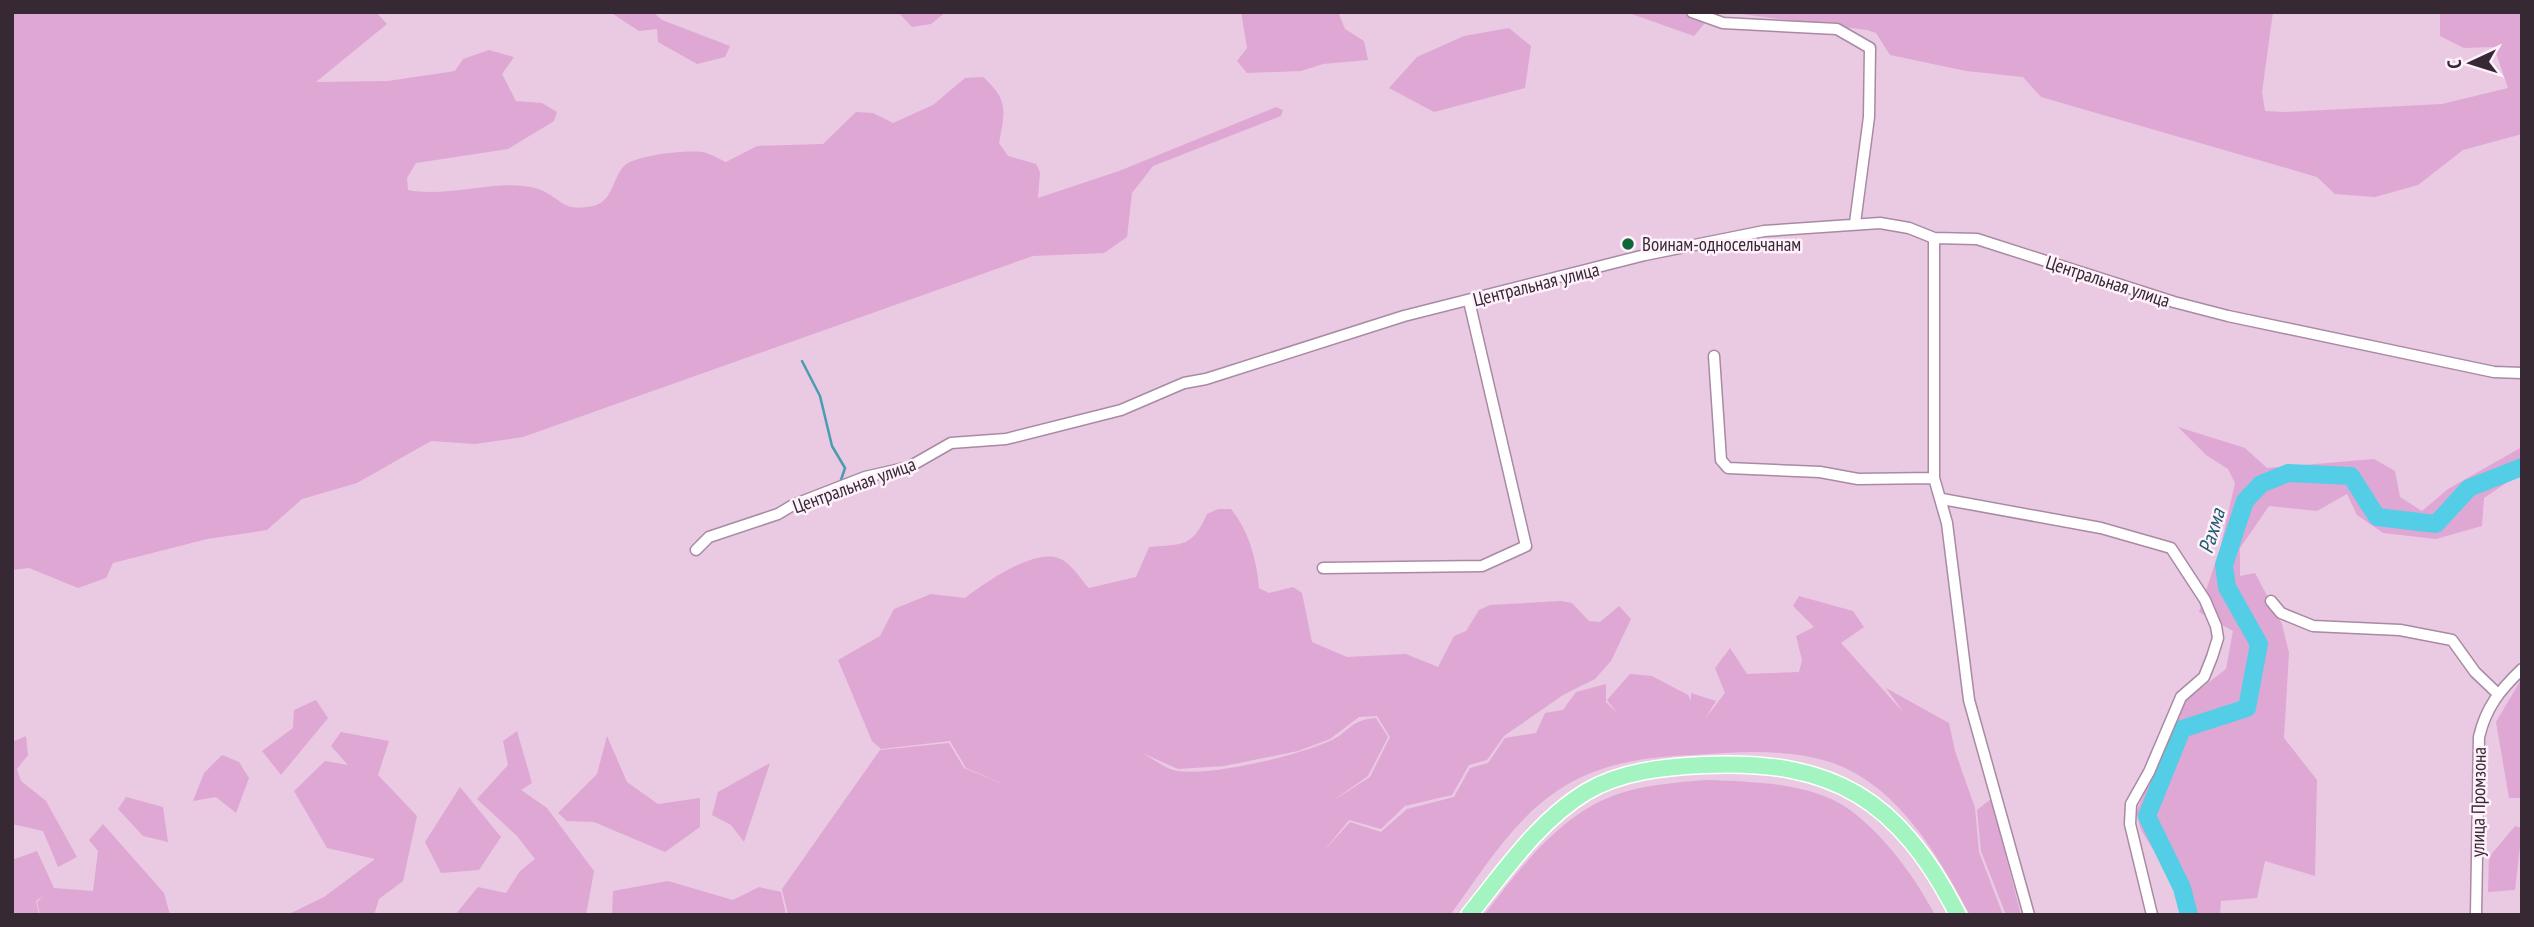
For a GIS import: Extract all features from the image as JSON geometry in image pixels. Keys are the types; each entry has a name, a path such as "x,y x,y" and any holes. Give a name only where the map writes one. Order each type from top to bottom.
{"main road":[{"path":"1469,915 1543,827 1585,793 1602,784 1651,770 1725,764 1780,766 1807,772 1857,792 1875,805 1918,849 1958,915"}],"street":[{"path":"1692,12 1704,19 1723,23 1837,29 1870,48 1868,117 1854,223"},
{"name":"Центральная улица","path":"696,550 709,537 778,514 793,505 865,477 909,467 951,443 1006,439 1121,410 1184,383 1206,379 1391,320 1645,255 1764,231 1880,223 1909,228 1934,238 1977,239 2174,302 2316,336 2494,372 2522,373"},
{"path":"1934,238 1934,478 1942,499 1969,700 2029,915"},
{"path":"1323,568 1482,566 1526,546 1469,301"},
{"path":"1714,356 1721,460 1728,468 1819,472 1858,479 1934,478"},
{"path":"1942,499 2101,528 2171,548 2205,600 2218,638 2212,657 2204,677 2181,697 2149,772 2131,804 2130,824 2152,915"},
{"path":"2271,601 2281,613 2313,626 2400,630 2452,640 2475,672 2497,693 2522,669"},
{"name":"улица Промзона","path":"2476,915 2479,737 2483,719 2497,693"}],"shaded area":[{"path":"12,12 376,12 387,24 316,82 388,81 455,71 463,59 489,50 514,57 502,74 516,101 542,103 557,112 554,121 508,149 416,163 407,178 408,190 440,192 490,186 521,186 544,191 561,203 582,208 600,204 605,200 620,171 630,162 661,154 702,152 726,162 757,146 823,144 856,112 873,113 893,123 933,105 965,78 983,77 997,93 1003,107 999,143 1008,156 1036,164 1040,172 1038,198 1119,171 1276,107 1283,110 1281,116 1153,166 1132,193 1127,237 1104,253 1033,256 523,437 475,444 431,441 357,483 302,499 267,530 207,539 113,563 106,578 78,588 29,568 12,570"},
{"path":"610,12 653,12 662,20 730,46 725,57 697,64 658,42 657,29 639,31"},
{"path":"898,12 946,12 931,24 912,27"},
{"path":"1241,12 1338,12 1345,29 1364,41 1368,60 1323,64 1301,71 1247,73 1237,61 1247,48"},
{"path":"1626,12 1714,12 1694,36"},
{"path":"1725,12 2273,12 2262,92 2265,111 2284,112 2442,104 2508,88 2494,47 2464,48 2440,36 2440,12 2522,12 2522,134 2463,150 2418,185 2375,197 2335,194 2317,177 2041,97 2023,77 1966,71 1890,55 1876,33 1867,30"},
{"path":"1509,28 1531,46 1525,88 1434,112 1389,88 1417,57 1464,36"},
{"path":"2178,427 2245,448 2267,468 2374,459 2395,471 2400,497 2422,511 2448,489 2522,447 2522,477 2512,479 2484,498 2482,526 2436,539 2383,533 2357,515 2347,494 2317,511 2269,506 2240,548 2240,576 2255,573 2282,624 2289,653 2284,738 2317,780 2315,876 2265,861 2257,898 2221,901 2220,915 2181,915 2178,889 2141,830 2136,812 2186,700 2226,669 2233,631 2199,612 2221,545 2235,483 2228,469 2206,455"},
{"path":"1218,509 1231,509 1243,527 1251,547 1259,588 1269,593 1293,587 1302,593 1312,642 1347,657 1406,654 1438,667 1454,636 1466,631 1479,610 1490,605 1561,601 1572,603 1589,621 1600,622 1619,606 1631,619 1611,661 1595,679 1563,695 1504,736 1487,760 1469,765 1452,795 1405,806 1381,829 1349,820 1323,852 1350,822 1381,832 1407,809 1454,797 1470,768 1488,763 1505,738 1536,733 1545,713 1563,710 1576,692 1606,684 1606,702 1617,713 1607,700 1630,674 1652,676 1688,695 1691,701 1691,693 1716,701 1705,719 1725,693 1715,668 1730,648 1747,674 1799,672 1802,660 1796,636 1814,627 1793,606 1799,596 1853,611 1864,627 1841,643 1904,713 1886,688 1949,723 1955,751 1975,808 1979,852 2003,915 1970,915 1930,846 1896,805 1876,787 1830,762 1762,752 1640,760 1605,768 1573,781 1541,803 1512,832 1450,915 788,915 782,889 880,750 949,743 964,768 1015,789 966,768 950,741 881,749 872,741 838,660 880,636 894,609 931,594 965,598 1009,569 1036,558 1063,560 1089,588 1136,577 1149,547 1178,544 1191,539 1207,514","holes":["1377,716 1390,737 1370,777 1331,802 1368,776 1388,737 1376,718 1360,721 1337,738 1315,747 1232,768 1177,771 1140,752 1178,769 1224,766 1298,751 1330,739 1359,717"]},
{"path":"2522,678 2522,798 2509,798 2496,722"},
{"path":"316,700 328,718 281,775 262,751 293,728 294,710"},
{"path":"517,731 532,783 521,790 547,808 594,871 586,915 455,915 478,887 506,893 520,871 535,859 517,836 477,799 508,765 503,741"},
{"path":"341,732 389,741 378,775 417,816 403,881 379,899 374,915 287,915 324,897 375,859 327,848 294,791 325,761 348,765 331,746"},
{"path":"26,736 28,755 17,769 21,781 46,801 77,857 58,867 43,831 12,824 12,742"},
{"path":"607,736 627,782 658,804 700,798 700,827 665,852 594,822 567,821 558,813 597,774"},
{"path":"222,755 239,762 249,778 236,813 216,797 193,801 204,773"},
{"path":"770,763 744,842 731,825 712,815 718,792"},
{"path":"1707,780 1781,785 1835,801 1863,820 1887,845 1909,872 1935,915 1484,915 1530,858 1565,824 1584,810 1628,791"},
{"path":"460,787 501,837 479,870 441,873 425,842"},
{"path":"126,797 163,807 168,842 143,836 118,809"},
{"path":"1991,799 2021,915 2006,915 1981,851 1977,810"},
{"path":"103,824 164,893 170,915 40,915 37,902 43,896 36,901 39,915 12,915 12,860 37,851 54,888 93,891 98,851 89,840"},
{"path":"2515,826 2522,828 2515,890 2488,892 2489,857"},
{"path":"668,881 733,900 759,887 781,892 786,915 612,915 613,891"}],"waterway":[{"path":"802,361 820,396 832,446 845,468 840,483"},
{"name":"Рахма","path":"2189,915 2182,888 2147,816 2182,729 2247,708 2259,644 2227,587 2224,565 2245,501 2261,484 2288,473 2351,476 2377,517 2436,524 2469,488 2522,467"}],"place":[{"name":"Воинам-односельчанам","path":"1628,244"}]}
